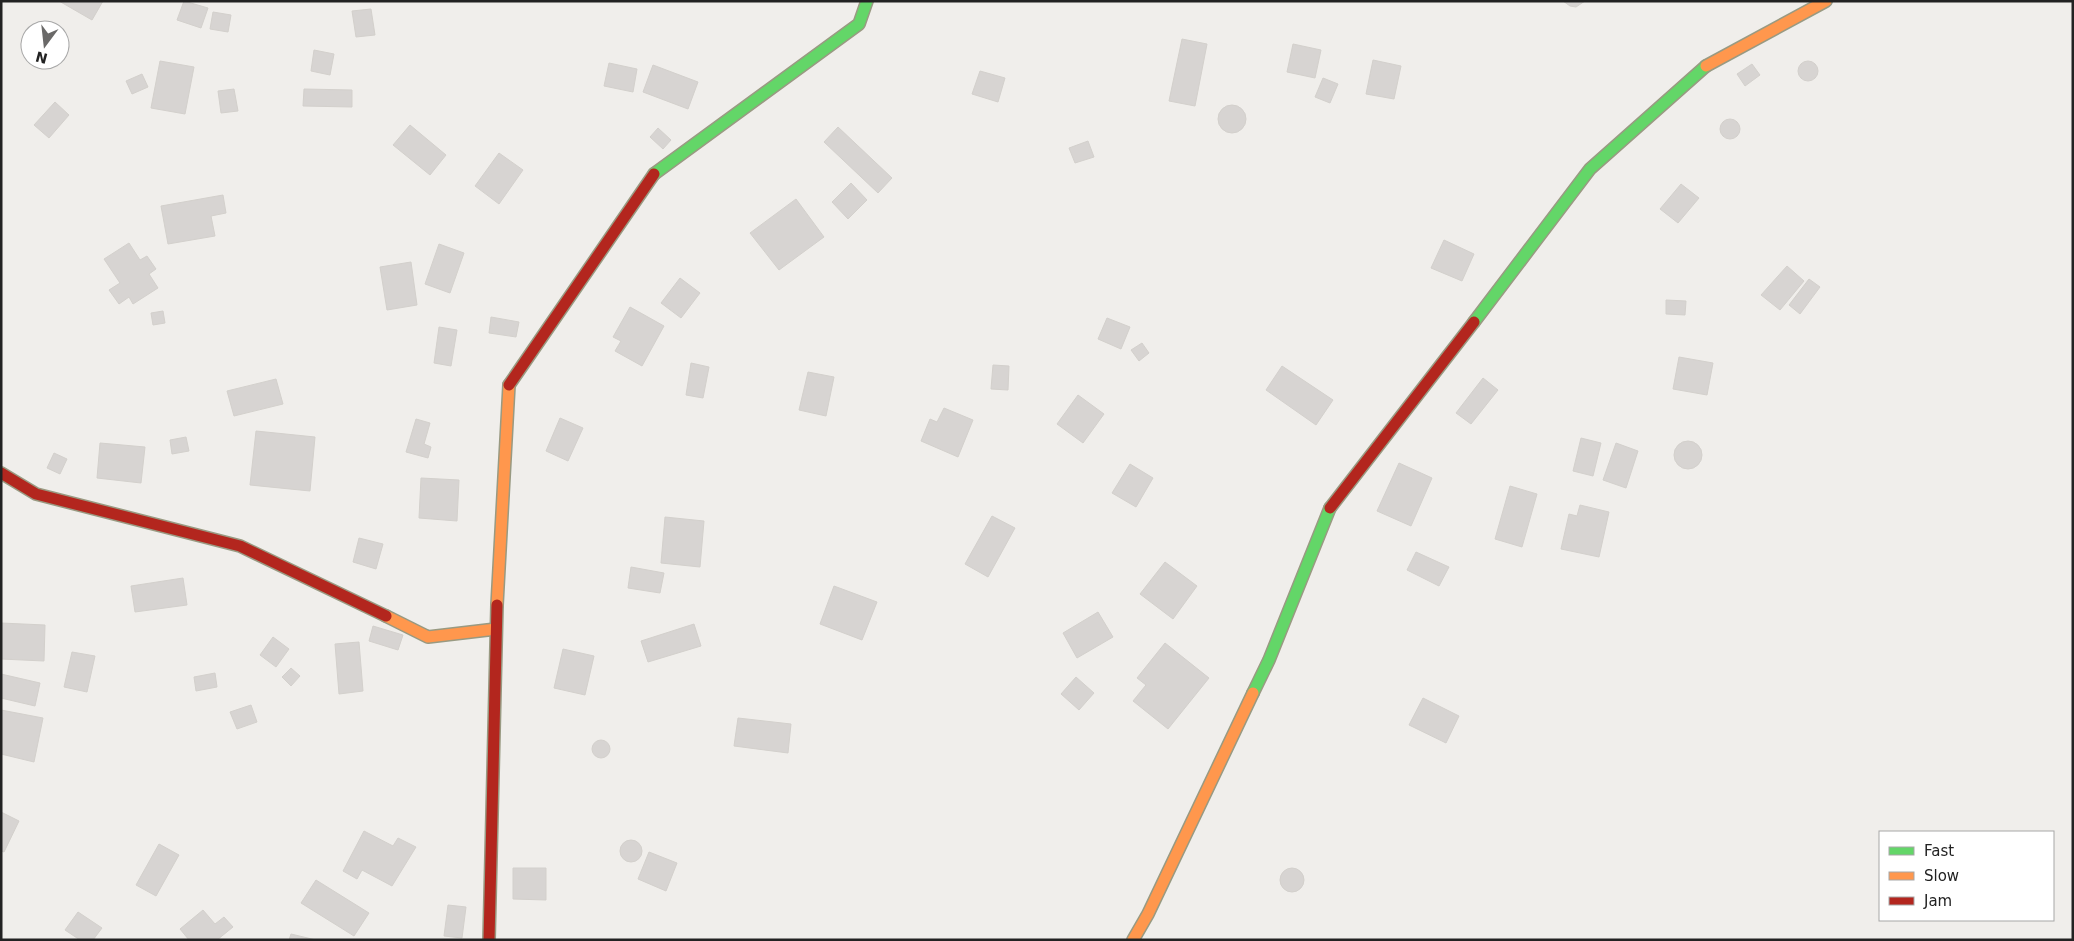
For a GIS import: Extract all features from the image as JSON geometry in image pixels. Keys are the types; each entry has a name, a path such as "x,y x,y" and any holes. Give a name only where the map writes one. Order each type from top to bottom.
{"street":[{"path":"489,940 496,629 509,383 655,172 859,24 867,1"},
{"path":"1133,940 1148,914 1268,660 1332,504 1438,369 1590,169 1708,65 1826,1"},
{"path":"1,473 36,494 240,546 428,637 496,629"}],"building":[{"path":"59,1 103,1 92,20"},
{"path":"184,1 208,8 201,28 177,20"},
{"path":"1563,1 1585,1 1576,7 1570,6"},
{"path":"371,9 375,35 356,37 352,11"},
{"path":"213,12 231,15 228,32 210,29"},
{"path":"1182,39 1207,44 1195,106 1169,101"},
{"path":"1293,44 1321,50 1315,78 1287,72"},
{"path":"314,50 334,54 330,75 311,71"},
{"path":"1373,60 1401,66 1394,99 1366,94"},
{"path":"160,61 194,67 185,114 151,108"},
{"path":"1808,61 1815,64 1818,71 1815,78 1808,81 1801,78 1798,71 1801,64"},
{"path":"609,63 637,69 633,92 604,86"},
{"path":"1752,64 1760,75 1745,86 1737,74"},
{"path":"653,65 698,82 688,109 643,92"},
{"path":"980,71 1005,78 998,102 972,94"},
{"path":"142,74 148,87 132,94 126,81"},
{"path":"1323,78 1338,84 1330,103 1315,97"},
{"path":"234,89 238,111 221,113 218,91"},
{"path":"304,89 352,90 352,107 303,106"},
{"path":"55,102 69,115 49,138 34,125"},
{"path":"1232,105 1242,109 1246,119 1242,129 1232,133 1222,129 1218,119 1222,109"},
{"path":"1730,119 1737,122 1740,129 1737,136 1730,139 1723,136 1720,129 1723,122"},
{"path":"410,125 446,155 430,175 393,145"},
{"path":"838,127 892,178 878,193 824,142"},
{"path":"658,128 671,140 663,149 650,137"},
{"path":"1088,141 1094,157 1075,163 1069,148"},
{"path":"499,153 523,170 499,204 475,186"},
{"path":"851,183 867,200 848,219 832,202"},
{"path":"1681,184 1699,198 1678,223 1660,209"},
{"path":"223,195 226,213 211,216 215,236 168,244 161,206"},
{"path":"796,199 824,237 779,270 750,233"},
{"path":"1444,240 1474,254 1462,281 1431,268"},
{"path":"129,243 140,260 147,256 156,269 149,274 158,288 133,304 129,297 119,304 109,290 120,283 104,259"},
{"path":"439,244 464,253 450,293 425,284"},
{"path":"411,262 417,305 387,310 380,267"},
{"path":"1787,266 1804,281 1780,310 1761,295"},
{"path":"680,278 700,293 681,318 661,303"},
{"path":"1809,279 1820,287 1800,314 1789,305"},
{"path":"1666,300 1686,301 1685,315 1666,314"},
{"path":"630,307 664,326 642,366 615,351 621,341 613,337"},
{"path":"163,311 165,323 153,325 151,313"},
{"path":"491,317 519,322 516,337 489,333"},
{"path":"1107,318 1130,327 1121,349 1098,339"},
{"path":"439,327 457,330 451,366 434,363"},
{"path":"1142,343 1149,353 1139,361 1131,350"},
{"path":"1679,357 1713,363 1707,395 1673,389"},
{"path":"691,363 709,367 703,398 686,395"},
{"path":"993,365 1009,366 1008,390 991,389"},
{"path":"1282,366 1333,400 1316,425 1266,390"},
{"path":"808,372 834,377 826,416 799,410"},
{"path":"1483,378 1498,390 1471,424 1456,413"},
{"path":"276,379 283,404 234,416 227,391"},
{"path":"1078,395 1104,414 1083,443 1057,424"},
{"path":"944,408 973,420 958,457 921,441 930,419 937,422"},
{"path":"560,418 583,428 568,461 546,451"},
{"path":"416,419 430,423 424,444 431,447 428,458 406,452"},
{"path":"256,431 315,437 310,491 250,485"},
{"path":"186,437 189,451 172,454 170,440"},
{"path":"1581,438 1601,443 1593,476 1573,471"},
{"path":"1688,441 1698,445 1702,455 1698,465 1688,469 1678,465 1674,455 1678,445"},
{"path":"100,443 145,447 141,483 97,478"},
{"path":"1616,443 1638,451 1626,488 1603,480"},
{"path":"54,453 67,459 60,474 47,468"},
{"path":"1399,463 1432,478 1411,526 1377,511"},
{"path":"1130,464 1153,478 1136,507 1112,493"},
{"path":"421,478 459,480 457,521 419,518"},
{"path":"1510,486 1537,494 1522,547 1495,539"},
{"path":"1580,505 1609,512 1599,557 1561,549 1569,514 1577,516"},
{"path":"992,516 1015,528 988,577 965,564"},
{"path":"665,517 704,521 700,567 661,563"},
{"path":"359,538 383,544 376,569 353,562"},
{"path":"1416,552 1449,567 1439,586 1407,570"},
{"path":"1165,562 1197,586 1173,619 1140,594"},
{"path":"631,567 664,573 660,593 628,588"},
{"path":"183,578 187,605 135,612 131,586"},
{"path":"834,586 877,602 862,640 820,624"},
{"path":"1098,612 1113,637 1077,658 1063,633"},
{"path":"1,623 45,625 44,661 1,659"},
{"path":"694,624 701,646 648,662 641,641"},
{"path":"373,626 403,635 398,650 369,641"},
{"path":"273,637 289,649 276,667 260,655"},
{"path":"359,642 363,691 339,694 335,644"},
{"path":"1165,643 1209,678 1168,729 1133,701 1146,685 1137,678"},
{"path":"563,649 594,656 585,695 554,688"},
{"path":"72,652 95,656 87,692 64,687"},
{"path":"291,668 300,676 291,686 282,677"},
{"path":"215,673 217,687 196,691 194,677"},
{"path":"1,674 40,683 35,706 1,698"},
{"path":"1076,677 1094,693 1079,710 1061,694"},
{"path":"1423,698 1459,716 1446,743 1409,725"},
{"path":"251,705 257,722 237,729 230,712"},
{"path":"1,710 43,718 34,762 1,754"},
{"path":"738,718 791,724 788,753 734,746"},
{"path":"601,740 607,743 610,749 607,755 601,758 595,755 592,749 595,743"},
{"path":"1,812 19,821 4,852 1,851"},
{"path":"364,831 393,846 398,838 416,847 392,886 362,870 357,879 343,871"},
{"path":"631,840 639,843 642,851 639,859 631,862 623,859 620,851 623,843"},
{"path":"159,844 179,855 156,896 136,885"},
{"path":"649,852 677,863 666,891 638,879"},
{"path":"513,868 546,868 546,900 513,899"},
{"path":"1292,868 1300,872 1304,880 1300,888 1292,892 1284,888 1280,880 1284,872"},
{"path":"316,880 369,913 354,936 301,903"},
{"path":"448,905 466,907 462,938 444,936"},
{"path":"203,910 215,924 224,917 233,927 217,940 189,940 180,929"},
{"path":"78,912 102,928 93,940 80,940 65,930"},
{"path":"291,934 316,940 289,940"}],"traffic: fast":[{"path":"654,174 859,24 867,1"},
{"path":"1474,322 1590,169 1706,66"},
{"path":"1253,693 1269,660 1330,508"}],"traffic: slow":[{"path":"1706,66 1826,1"},
{"path":"497,605 509,385"},
{"path":"386,616 428,637 496,629"},
{"path":"1133,940 1148,914 1253,693"}],"traffic: jam":[{"path":"509,385 654,174"},
{"path":"1330,508 1474,322"},
{"path":"1,473 36,494 240,546 386,616"},
{"path":"489,940 497,605"}]}
